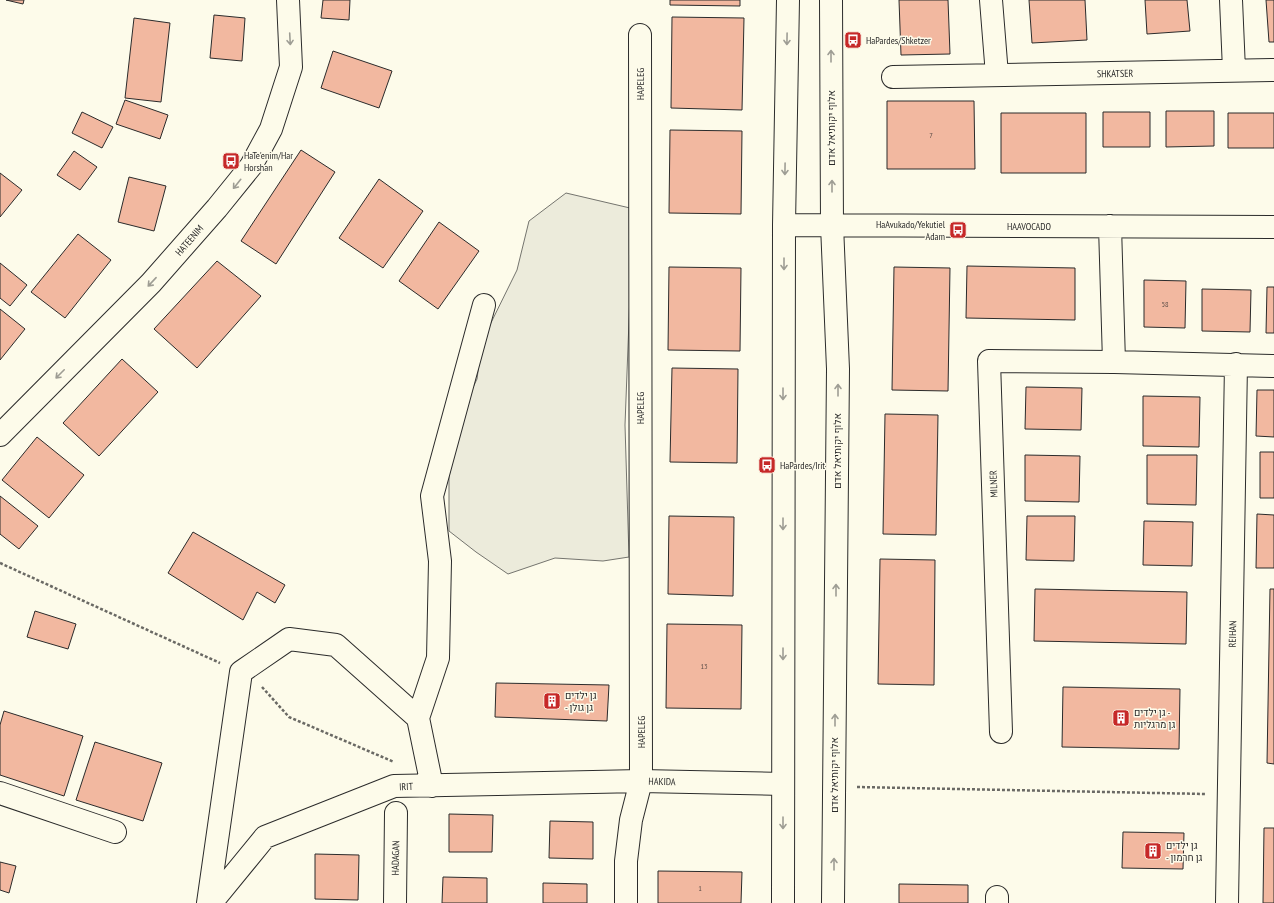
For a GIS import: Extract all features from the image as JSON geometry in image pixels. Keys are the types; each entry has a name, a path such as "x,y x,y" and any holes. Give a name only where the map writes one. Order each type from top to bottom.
{"street":[{"name":"HATEENIM","path":"0,435 151,283 252,166 270,129 291,67 288,0"},
{"path":"782,903 784,225 788,0"},
{"name":"אלוף יקותיאל אדם","path":"830,0 832,225 838,369 833,903"},
{"path":"991,0 997,75"},
{"path":"1231,0 1234,70"},
{"name":"HAPELEG","path":"640,35 641,781"},
{"name":"SHKATSER","path":"893,77 1274,70"},
{"name":"HAAVOCADO","path":"784,225 1274,227"},
{"path":"1110,226 1114,362"},
{"path":"432,786 418,718 438,658 440,561 432,496 484,304"},
{"name":"MILNER","path":"1001,732 989,362 1114,362 1274,366"},
{"name":"REIHAN","path":"1227,903 1236,364"},
{"path":"209,903 241,672 290,639 336,645 418,718"},
{"name":"HAKIDA","path":"626,903 626,861 631,820 641,781 783,784"},
{"name":"IRIT","path":"209,903 266,837 394,786 641,781"},
{"path":"0,793 115,832"},
{"name":"HADAGAN","path":"395,903 396,813"}],"path":[{"path":"0,563 241,672 256,682 289,717 401,765 394,786"},
{"path":"834,787 1229,794"}],"shaded area":[{"path":"566,193 630,208 630,294 625,425 629,557 603,561 555,558 508,574 449,531 449,476 466,402 477,379 482,341 517,270 529,221"}],"building":[{"path":"6,0 24,0 23,4"},
{"path":"323,0 350,0 349,20 321,18"},
{"path":"670,0 740,0 740,6 670,5"},
{"path":"899,0 948,0 950,54 901,55"},
{"path":"1029,0 1085,0 1087,40 1032,43"},
{"path":"1145,0 1187,0 1190,31 1147,34"},
{"path":"1266,0 1274,0 1274,42 1269,42"},
{"path":"214,15 245,18 242,61 210,58"},
{"path":"672,17 744,18 742,110 671,108"},
{"path":"134,18 170,23 161,102 125,98"},
{"path":"333,51 392,71 379,108 321,88"},
{"path":"125,100 168,115 160,139 116,124"},
{"path":"887,101 974,101 975,169 887,169"},
{"path":"1166,111 1214,111 1214,146 1166,147"},
{"path":"82,112 113,127 102,148 72,133"},
{"path":"1103,112 1150,112 1150,147 1103,147"},
{"path":"1001,113 1086,113 1086,173 1001,173"},
{"path":"1228,113 1274,113 1274,148 1228,148"},
{"path":"670,130 742,131 741,214 669,213"},
{"path":"301,150 335,172 276,264 241,241"},
{"path":"74,151 97,167 80,190 57,175"},
{"path":"0,173 22,190 0,217"},
{"path":"129,177 166,186 154,231 118,222"},
{"path":"379,179 423,211 383,268 339,238"},
{"path":"439,222 479,251 438,309 399,281"},
{"path":"78,234 111,260 65,318 31,292"},
{"path":"217,261 261,296 197,368 154,329"},
{"path":"0,263 27,285 10,306 0,298"},
{"path":"967,266 1075,268 1075,320 966,318"},
{"path":"669,267 741,268 740,351 668,350"},
{"path":"894,267 950,268 948,391 892,390"},
{"path":"1144,280 1186,281 1185,328 1144,327"},
{"path":"1267,287 1274,287 1274,333 1266,333"},
{"path":"1202,289 1251,290 1250,332 1202,331"},
{"path":"0,309 25,329 0,360"},
{"path":"122,359 158,392 99,456 63,423"},
{"path":"672,368 738,369 737,463 670,462"},
{"path":"1026,387 1082,388 1081,430 1025,429"},
{"path":"1257,390 1274,390 1274,437 1256,436"},
{"path":"1143,396 1200,397 1199,447 1143,446"},
{"path":"885,414 938,415 936,535 883,534"},
{"path":"37,437 84,475 49,518 2,480"},
{"path":"1260,452 1274,452 1274,498 1260,498"},
{"path":"1025,455 1080,456 1079,502 1025,501"},
{"path":"1147,455 1197,455 1196,505 1147,504"},
{"path":"0,496 38,526 19,549 0,534"},
{"path":"1257,514 1274,515 1274,568 1256,568"},
{"path":"669,516 734,517 733,596 668,594"},
{"path":"1027,516 1075,516 1074,561 1026,560"},
{"path":"1144,521 1193,522 1192,566 1143,565"},
{"path":"193,532 285,585 275,603 257,592 243,620 168,573"},
{"path":"880,559 935,560 934,685 878,684"},
{"path":"1035,589 1187,592 1186,644 1034,641"},
{"path":"1270,589 1274,589 1274,764 1267,763"},
{"path":"35,611 76,624 68,649 27,637"},
{"path":"667,624 742,625 741,709 666,708"},
{"name":"גן ילדים - גן גולן","path":"496,683 609,685 607,721 495,717"},
{"name":"גן ילדים - גן מרגליות","path":"1063,687 1180,689 1179,749 1062,747"},
{"path":"4,711 83,736 64,796 0,775 0,725"},
{"path":"95,742 162,763 143,821 76,800"},
{"path":"449,814 493,815 492,852 449,852"},
{"path":"550,821 593,822 593,859 549,858"},
{"path":"1264,828 1274,828 1274,903 1263,903"},
{"name":"גן ילדים - גן חרמון","path":"1123,832 1184,833 1183,869 1122,868"},
{"path":"315,854 359,855 358,900 315,899"},
{"path":"0,862 16,866 9,893 0,890"},
{"path":"658,871 742,872 741,903 658,903"},
{"path":"443,877 487,878 487,903 442,903"},
{"path":"543,883 587,884 587,903 543,903"},
{"path":"899,884 968,885 968,903 899,903"}],"place":[{"name":"HaPardes/Shketzer","path":"853,40"},
{"name":"HaTe'enim/Har Horshan","path":"231,161"},
{"name":"HaAvukado/Yekutiel Adam","path":"958,230"},
{"name":"HaPardes/Irit","path":"767,465"},
{"name":"גן ילדים - גן גולן","path":"552,701"},
{"name":"גן ילדים - גן מרגליות","path":"1121,718"},
{"name":"גן ילדים - גן חרמון","path":"1153,851"}]}
